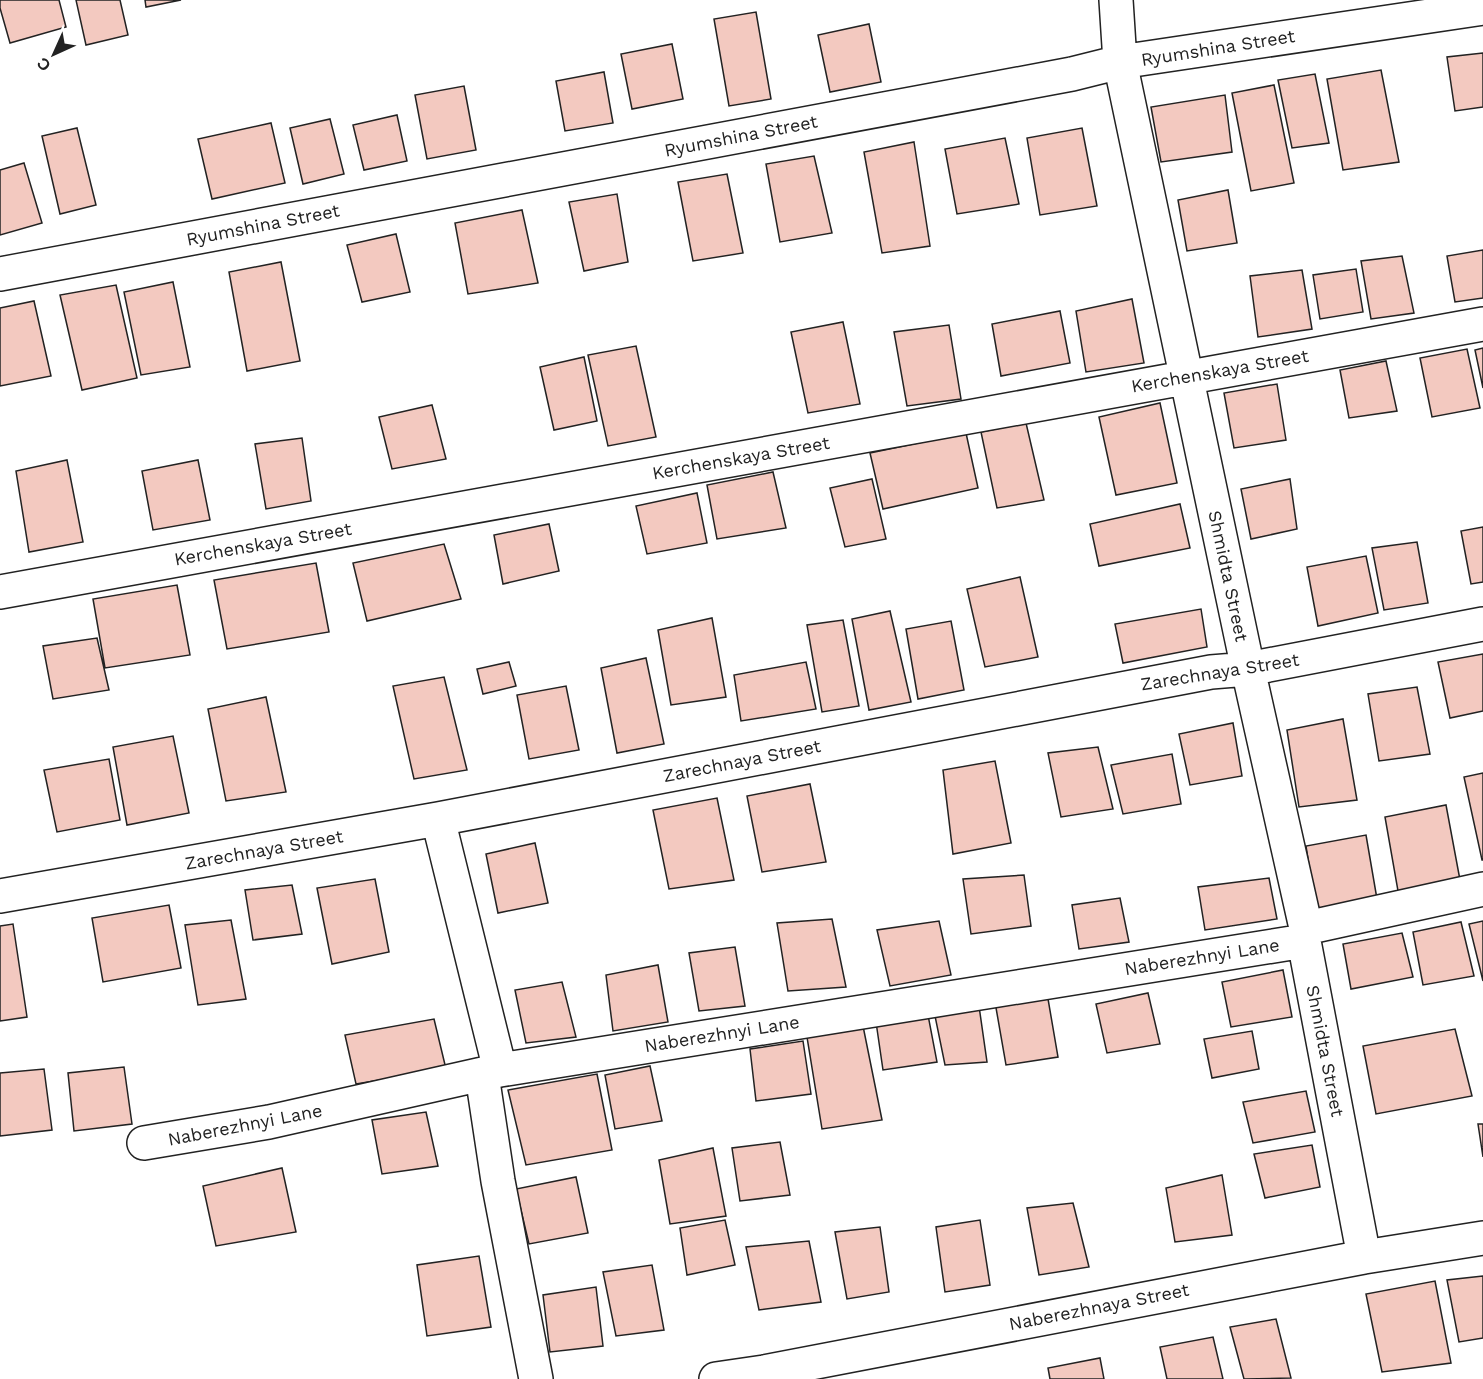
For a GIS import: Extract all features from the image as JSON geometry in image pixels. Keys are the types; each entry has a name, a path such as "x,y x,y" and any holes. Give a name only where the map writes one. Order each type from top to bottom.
{"street":[{"name":"Shmidta Street","path":"1116,0 1120,63 1305,934 1364,1257"},
{"name":"Ryumshina Street","path":"0,274 1048,79 1120,63 1483,8"},
{"name":"Kerchenskaya Street","path":"0,592 1483,324"},
{"name":"Zarechnaya Street","path":"0,896 438,819 1187,676 1248,669 1483,624"},
{"path":"438,819 491,1073 498,1181 536,1379"},
{"name":"Naberezhnyi Lane","path":"144,1143 269,1122 491,1073 1305,934 1483,889"},
{"name":"Naberezhnaya Street","path":"716,1379 764,1372 1364,1257 1483,1238"}],"building":[{"path":"0,0 59,0 66,27 10,43 0,8"},
{"path":"76,0 120,0 128,35 86,45"},
{"path":"145,0 181,0 146,7"},
{"path":"756,12 771,99 729,106 714,19"},
{"path":"869,24 881,82 830,92 818,35"},
{"path":"672,44 683,99 632,109 621,54"},
{"path":"1483,53 1483,107 1455,111 1447,57"},
{"path":"1381,70 1399,162 1343,170 1327,79"},
{"path":"604,72 613,123 565,131 556,81"},
{"path":"1315,74 1329,143 1292,148 1278,80"},
{"path":"1274,85 1294,183 1251,191 1232,93"},
{"path":"464,86 476,150 427,159 415,95"},
{"path":"1225,95 1232,152 1161,162 1151,107"},
{"path":"397,115 407,161 364,170 353,125"},
{"path":"330,119 344,174 303,184 290,128"},
{"path":"271,123 285,183 212,199 198,139"},
{"path":"77,128 96,205 60,214 42,136"},
{"path":"1082,128 1097,206 1040,215 1027,138"},
{"path":"1005,138 1019,204 957,214 945,149"},
{"path":"914,142 930,246 882,253 864,152"},
{"path":"814,156 832,233 780,242 766,164"},
{"path":"24,163 42,223 0,235 0,170"},
{"path":"727,174 743,253 693,261 678,182"},
{"path":"1228,190 1237,243 1187,251 1178,200"},
{"path":"617,194 628,262 584,271 569,202"},
{"path":"522,210 538,283 468,294 455,223"},
{"path":"396,234 410,292 362,302 347,245"},
{"path":"1483,250 1483,298 1455,302 1447,256"},
{"path":"1402,256 1414,313 1371,319 1361,261"},
{"path":"281,262 300,361 247,371 229,272"},
{"path":"1356,269 1363,312 1320,319 1313,275"},
{"path":"1302,270 1312,329 1258,337 1250,276"},
{"path":"173,282 190,367 141,375 124,292"},
{"path":"116,285 137,378 82,390 60,295"},
{"path":"1132,299 1144,363 1086,372 1076,311"},
{"path":"34,301 51,376 0,386 0,308"},
{"path":"1060,311 1070,363 1001,376 992,324"},
{"path":"843,322 860,404 808,413 791,332"},
{"path":"949,325 961,399 907,406 894,332"},
{"path":"636,346 656,437 608,446 588,355"},
{"path":"1483,348 1483,388 1475,350"},
{"path":"1467,349 1480,408 1432,417 1420,358"},
{"path":"584,357 597,421 554,430 540,367"},
{"path":"1386,361 1397,411 1349,418 1340,370"},
{"path":"1277,384 1286,440 1234,448 1224,393"},
{"path":"1160,403 1177,483 1116,495 1099,417"},
{"path":"432,405 446,459 392,469 379,417"},
{"path":"1026,423 1044,500 997,508 981,432"},
{"path":"966,433 978,488 883,509 870,453"},
{"path":"302,438 311,501 266,509 255,444"},
{"path":"67,460 83,542 29,552 16,471"},
{"path":"198,460 210,520 153,530 142,471"},
{"path":"773,472 786,528 717,539 707,485"},
{"path":"872,479 886,539 845,547 830,488"},
{"path":"1290,479 1297,529 1251,539 1241,489"},
{"path":"697,493 707,543 647,554 636,506"},
{"path":"1180,504 1190,548 1099,566 1090,524"},
{"path":"549,524 559,571 503,584 494,535"},
{"path":"1483,527 1483,582 1471,584 1461,531"},
{"path":"1417,542 1428,603 1384,610 1372,548"},
{"path":"444,544 461,599 367,621 353,563"},
{"path":"1366,556 1378,613 1318,626 1307,567"},
{"path":"316,563 329,632 227,649 214,580"},
{"path":"1020,577 1038,657 985,667 967,589"},
{"path":"177,585 190,655 105,668 93,599"},
{"path":"1201,609 1207,647 1123,663 1115,624"},
{"path":"890,611 911,702 869,710 852,619"},
{"path":"712,618 726,697 671,705 658,630"},
{"path":"843,620 859,706 822,712 807,625"},
{"path":"951,621 964,690 918,699 906,629"},
{"path":"97,638 109,690 53,699 43,646"},
{"path":"1483,654 1483,711 1450,718 1438,662"},
{"path":"646,658 664,744 617,753 601,668"},
{"path":"509,662 516,686 483,694 477,669"},
{"path":"806,662 816,709 741,721 734,675"},
{"path":"444,677 467,770 414,779 393,686"},
{"path":"566,686 579,750 529,759 517,695"},
{"path":"1417,687 1430,754 1379,761 1368,694"},
{"path":"266,697 286,792 226,801 208,709"},
{"path":"1343,719 1357,800 1299,807 1287,730"},
{"path":"1233,723 1242,776 1190,785 1179,734"},
{"path":"173,736 189,813 127,825 113,747"},
{"path":"1098,747 1113,809 1061,817 1048,753"},
{"path":"1172,754 1181,804 1123,814 1111,765"},
{"path":"109,759 120,820 57,832 44,770"},
{"path":"995,761 1011,843 953,854 943,770"},
{"path":"1483,773 1483,860 1482,860 1464,777"},
{"path":"810,784 826,862 762,872 747,796"},
{"path":"717,798 734,880 669,889 653,810"},
{"path":"1446,805 1460,880 1398,891 1385,817"},
{"path":"1366,835 1377,899 1316,910 1306,846"},
{"path":"535,843 548,903 498,913 486,854"},
{"path":"1024,875 1031,926 971,934 963,879"},
{"path":"1269,878 1277,919 1205,930 1198,887"},
{"path":"375,879 389,952 332,964 317,888"},
{"path":"292,885 302,934 253,940 245,890"},
{"path":"1120,898 1129,942 1079,949 1072,905"},
{"path":"169,905 181,968 103,982 92,918"},
{"path":"832,919 846,987 788,991 777,923"},
{"path":"231,920 246,999 198,1005 185,925"},
{"path":"939,921 951,975 890,986 877,930"},
{"path":"1483,921 1483,981 1469,924"},
{"path":"1461,922 1474,976 1423,985 1413,932"},
{"path":"13,924 27,1017 0,1021 0,926"},
{"path":"1402,933 1413,977 1351,989 1343,944"},
{"path":"735,947 745,1006 699,1011 689,953"},
{"path":"658,965 668,1022 613,1031 606,975"},
{"path":"1283,970 1292,1017 1231,1027 1222,982"},
{"path":"562,982 576,1037 526,1043 515,990"},
{"path":"1047,993 1058,1057 1006,1065 995,1002"},
{"path":"1148,993 1160,1044 1107,1053 1096,1004"},
{"path":"979,1006 987,1062 945,1065 934,1011"},
{"path":"928,1015 937,1062 883,1070 876,1022"},
{"path":"434,1019 446,1069 356,1084 345,1035"},
{"path":"863,1026 882,1120 822,1129 807,1037"},
{"path":"1455,1029 1472,1096 1376,1114 1363,1046"},
{"path":"1252,1031 1259,1069 1212,1078 1204,1039"},
{"path":"803,1041 811,1094 756,1101 750,1049"},
{"path":"650,1066 662,1121 615,1129 605,1075"},
{"path":"124,1067 132,1124 74,1131 68,1073"},
{"path":"44,1069 52,1130 0,1136 0,1073"},
{"path":"597,1074 612,1150 526,1165 508,1090"},
{"path":"1306,1091 1315,1132 1253,1143 1243,1102"},
{"path":"426,1112 438,1166 382,1174 372,1120"},
{"path":"1478,1124 1483,1124 1483,1157"},
{"path":"780,1142 790,1195 740,1201 732,1148"},
{"path":"1312,1145 1320,1187 1265,1198 1254,1154"},
{"path":"713,1148 726,1216 670,1224 659,1160"},
{"path":"282,1168 296,1232 216,1246 203,1186"},
{"path":"1222,1175 1232,1235 1175,1242 1166,1188"},
{"path":"576,1177 588,1233 529,1244 516,1189"},
{"path":"1073,1203 1089,1267 1039,1275 1027,1208"},
{"path":"725,1220 735,1265 687,1275 680,1228"},
{"path":"980,1220 990,1285 945,1292 936,1227"},
{"path":"880,1227 889,1292 847,1299 835,1232"},
{"path":"809,1241 821,1302 759,1310 746,1247"},
{"path":"479,1256 491,1327 427,1336 417,1265"},
{"path":"652,1265 664,1330 616,1336 603,1272"},
{"path":"1483,1276 1483,1338 1459,1342 1447,1280"},
{"path":"1435,1281 1451,1363 1382,1372 1366,1294"},
{"path":"596,1287 603,1346 550,1352 543,1295"},
{"path":"1276,1319 1291,1378 1244,1379 1230,1327"},
{"path":"1213,1337 1223,1379 1167,1379 1160,1347"},
{"path":"1100,1358 1104,1379 1050,1379 1048,1368"}]}
